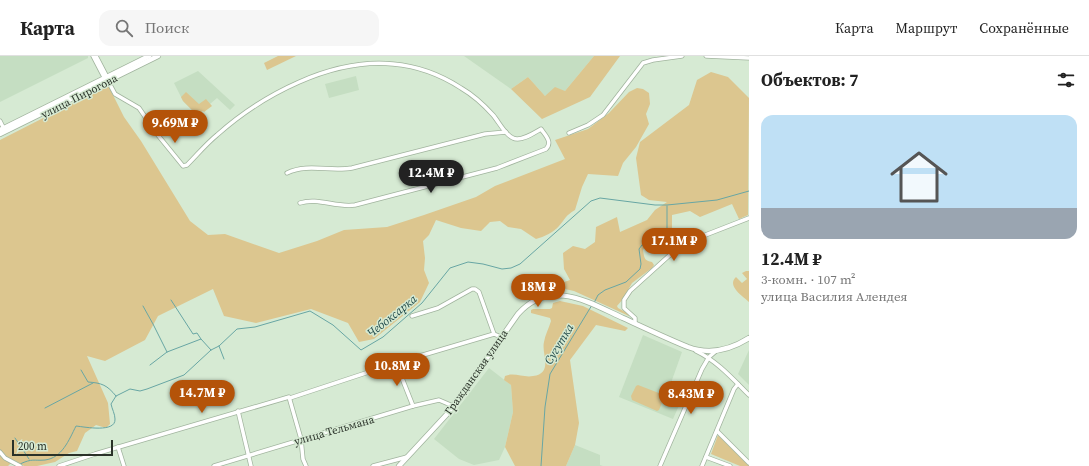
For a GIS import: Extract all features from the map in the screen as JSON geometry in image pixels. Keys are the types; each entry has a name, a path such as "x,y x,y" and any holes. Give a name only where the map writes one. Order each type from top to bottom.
{"main road":[{"name":"улица Пирогова","path":"0,134 3,130 40,113 149,56"},
{"name":"улица Пирогова","path":"107,79 158,56"},
{"name":"Гражданская улица","path":"399,466 453,406 522,309 532,301 539,298 560,295 586,301 694,349 716,351"},
{"path":"716,351 736,345 749,338"}],"street":[{"path":"93,56 107,79"},
{"path":"96,56 115,94 139,108 157,134 183,166 187,165 216,135 226,127 271,96 296,83 312,77 361,64 401,64 421,69 444,78 462,88 482,104 494,116 510,137 517,139 541,129 549,141 546,149 496,168 355,205 342,206 311,200 300,203"},
{"path":"569,133 588,125 603,116 644,63 653,60 682,56"},
{"path":"706,56 749,58"},
{"path":"0,121 3,130"},
{"path":"287,173 300,168 308,167 334,169 352,168 485,134 506,132"},
{"path":"635,324 635,318 624,308 624,300 630,291 671,254 690,241 749,218"},
{"path":"412,316 438,308 472,289 475,289 479,292 494,334"},
{"path":"59,466 238,411 290,398 396,362 494,334 501,337"},
{"path":"694,349 709,357 749,394"},
{"path":"660,466 702,369 709,357 716,351"},
{"path":"396,362 413,406"},
{"path":"702,466 734,389 738,384"},
{"path":"290,398 300,439 303,459 306,466"},
{"name":"улица Тельмана","path":"214,466 413,406 439,400 453,406"},
{"path":"238,411 251,466"},
{"path":"717,431 749,464"},
{"path":"118,447 124,466"},
{"path":"0,452 5,458 19,465"},
{"path":"373,466 408,456"},
{"path":"706,457 730,466"}],"shaded area":[{"path":"0,56 88,56 88,58 0,102"},
{"path":"278,56 296,56 267,70 264,63"},
{"path":"464,56 594,56 565,91 545,96 528,77 511,89"},
{"path":"594,56 620,56 590,97 542,119 511,89 528,77 545,96 555,87 565,91"},
{"path":"198,71 235,105 230,110 217,98 197,115 183,101 174,83"},
{"path":"711,72 728,77 749,98 748,215 739,219 732,204 700,217 690,211 672,215 672,230 663,244 645,247 643,250 647,261 652,262 654,265 632,283 623,299 617,306 629,314 629,316 574,291 560,288 561,283 570,280 564,269 563,253 573,246 585,249 595,242 596,227 617,217 620,232 647,220 655,210 667,202 649,200 641,195 636,158 640,142 689,105 697,80"},
{"path":"356,76 359,90 329,98 325,84"},
{"path":"108,85 124,117 141,141 190,221 208,235 225,234 279,253 317,241 344,230 387,227 424,215 476,197 495,186 565,159 555,140 588,129 609,113 629,92 637,88 643,89 649,93 650,104 646,114 649,124 636,147 623,163 618,176 588,174 582,187 575,210 567,216 557,228 545,236 536,239 521,229 508,227 500,221 490,222 481,231 461,228 436,220 429,235 423,241 425,258 424,270 429,283 420,302 374,339 359,342 348,323 311,309 256,323 224,316 213,289 158,316 145,340 105,361 87,356 108,403 110,424 106,428 96,425 85,433 77,451 69,453 55,462 37,466 24,466 14,460 8,466 0,466 0,140"},
{"path":"186,92 199,104 206,99 212,106 197,115 181,97"},
{"path":"749,271 749,302 734,288 733,284 733,280 736,277 742,283 747,279 742,273"},
{"path":"560,301 583,306 628,328 625,331 596,325 570,360 579,423 575,445 566,466 515,466 505,447 513,412 511,385 504,380 505,376 533,376 543,371 545,367 544,342 551,321 550,318 531,313 531,310 550,309 552,308 553,303"},
{"path":"643,335 682,352 667,394 681,401 673,419 619,397"},
{"path":"749,350 749,385 738,374"},
{"path":"489,368 511,385 513,412 505,447 499,460 474,465 459,459 434,439"},
{"path":"638,385 664,395 659,410 657,411 632,400 631,396"},
{"path":"718,435 749,466 740,466 711,454"},
{"path":"575,445 600,455 600,465 603,466 566,466"}],"waterway":[{"name":"Чебоксарка","path":"20,464 30,460 51,459 56,456 64,448 76,426 93,428 105,428 111,426 115,419 111,404 116,396 130,389 140,391 184,375 237,329 255,327 310,311 333,325 361,350 383,337 422,303 450,268 468,262 502,269 511,268 520,264 591,201 600,198 655,205 667,205 717,200 749,191"},
{"name":"Сугутка","path":"594,303 598,295 605,290 626,282 640,269 641,264 639,249 642,245 661,242 667,232 667,206"},
{"path":"171,300 193,334 197,333 201,339"},
{"name":"Сугутка","path":"541,466 545,407 550,374 592,305"},
{"path":"143,306 167,352"},
{"path":"150,365 167,352 201,339 211,350"},
{"path":"219,346 224,359"},
{"path":"81,370 88,382 104,385 116,396"},
{"path":"45,408 93,383"},
{"path":"15,438 29,459"}]}
